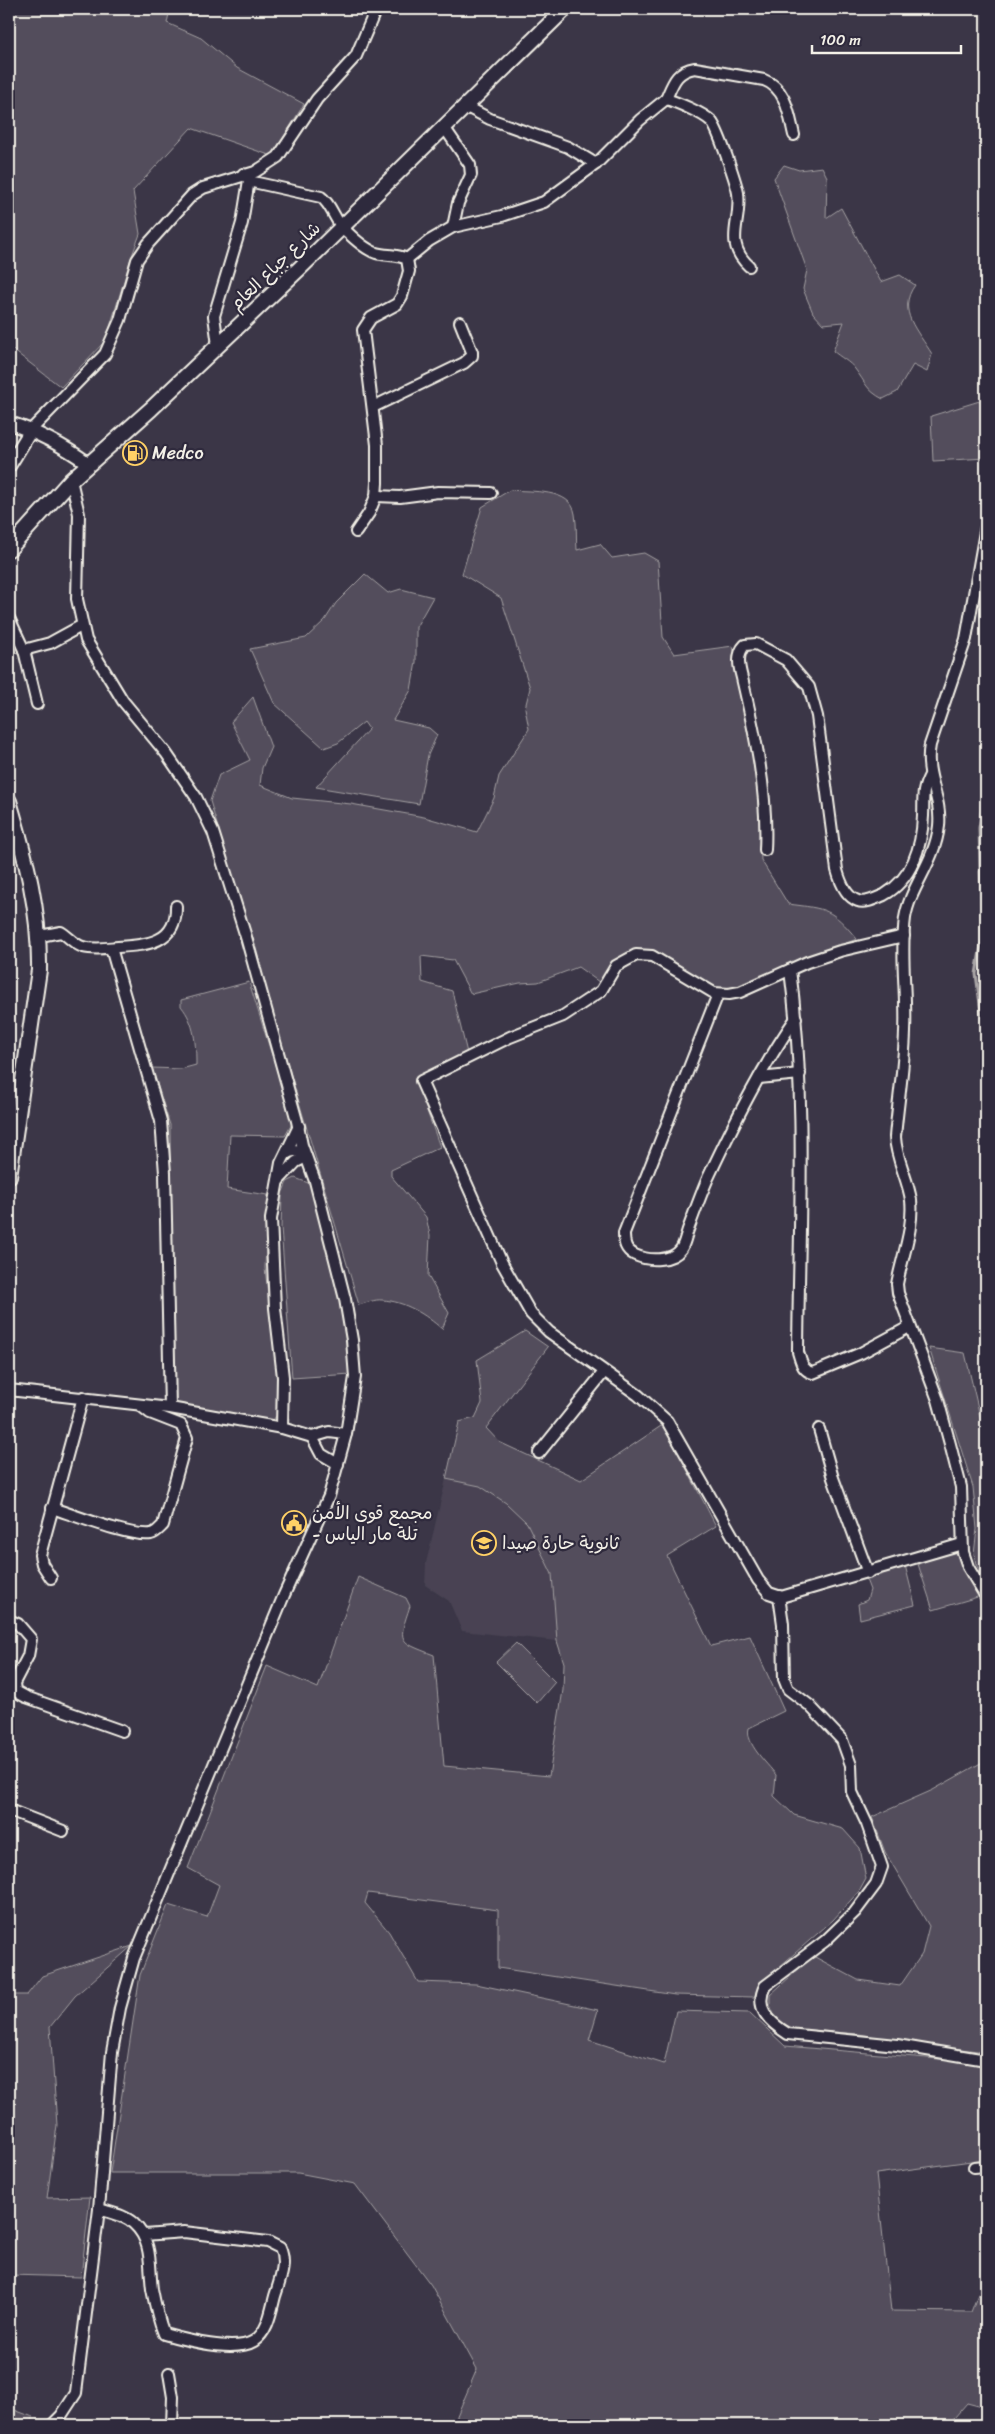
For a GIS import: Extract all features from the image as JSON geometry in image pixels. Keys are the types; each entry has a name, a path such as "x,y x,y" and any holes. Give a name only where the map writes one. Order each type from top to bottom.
{"main road":[{"name":"شارع جباع العام","path":"9,548 71,480 342,228 565,9"},
{"path":"9,801 28,866 40,936 39,970 9,1176"}],"street":[{"path":"11,457 31,430 105,354 120,320 137,260 148,244 192,196 202,188 246,177 278,157 318,99 356,56 376,9"},
{"path":"407,259 453,227 502,216 544,202 596,164 640,120 666,99 676,77 686,69 695,68 773,83 783,97 794,136"},
{"path":"666,99 704,116 714,125 738,193 735,246 739,256 749,266"},
{"path":"465,106 490,119 568,147 596,164"},
{"path":"444,127 470,164 471,175 458,203 453,227"},
{"path":"246,177 321,197 327,201 342,228 376,252 394,254 407,259"},
{"path":"218,345 214,327 214,316 242,223 246,177"},
{"path":"356,532 363,525 376,496 377,445 363,330 371,318 397,304 402,296 409,272 407,259"},
{"path":"373,407 464,363 472,356 460,322"},
{"path":"9,423 31,430 70,450 89,464"},
{"path":"52,2425 61,2416 76,2393 99,2209 112,2052 120,2008 134,1958 284,1595 328,1496 346,1434 356,1378 345,1299 246,938 213,832 190,788 107,677 86,640 76,588 78,514 71,480"},
{"path":"376,496 400,497 438,492 491,493"},
{"path":"986,526 966,639 930,745 927,760 939,806 936,846 906,916 904,936 905,1032 895,1137 897,1153 911,1198 909,1230 897,1284 902,1308 938,1400 961,1487 963,1514 962,1544 968,1567 986,1596"},
{"path":"9,618 24,650 37,704"},
{"path":"24,650 50,643 82,626"},
{"path":"765,850 766,828 754,722 740,668 740,651 745,645 756,644 786,660 809,686 817,716 837,870 845,888 855,900 862,902 882,896 899,886 911,869 921,837 923,816 922,790 930,776"},
{"path":"40,936 61,932 80,947 93,950 151,944 166,935 174,920 176,906"},
{"path":"904,936 840,951 740,992 718,994 703,988 652,956 636,956 616,966 601,990 570,1012 510,1037 455,1066 421,1081 502,1263 532,1314 549,1332 638,1395 667,1421 758,1580 769,1593 779,1596 868,1573 962,1544"},
{"path":"111,948 161,1121 165,1174 170,1408"},
{"path":"790,970 800,1074 801,1237 798,1352 802,1364 804,1369 812,1373 832,1366 909,1326"},
{"path":"718,994 624,1233 624,1243 634,1254 643,1258 663,1259 681,1249 708,1178 773,1052 796,1018"},
{"path":"759,1078 800,1074"},
{"path":"282,1428 283,1377 275,1308 271,1219 279,1170 299,1126"},
{"path":"286,1154 291,1151 298,1151 306,1157"},
{"path":"278,1181 306,1157"},
{"path":"289,1170 302,1168 312,1174"},
{"path":"539,1452 604,1372"},
{"path":"9,1390 170,1408 282,1428 312,1438 328,1432 346,1434"},
{"path":"51,1578 42,1564 40,1555 83,1397"},
{"path":"52,1508 116,1528 144,1534 152,1534 163,1525 187,1438 181,1425 150,1413 141,1406"},
{"path":"819,1429 833,1478 868,1573"},
{"path":"312,1438 321,1454 338,1464"},
{"path":"779,1596 783,1624 784,1679 788,1689 809,1705 842,1740 851,1765 852,1792 867,1824 882,1867 876,1884 855,1912 825,1941 765,1986 760,1997 762,2008 779,2029 788,2034 897,2045 986,2060"},
{"path":"9,1620 18,1624 31,1640 28,1656 14,1683 16,1691 26,1697 122,1731"},
{"path":"9,1810 63,1831"},
{"path":"974,2167 986,2166"},
{"path":"99,2209 125,2218 144,2235 158,2320 164,2334 194,2342 242,2346 254,2341 262,2334 268,2321 284,2265 280,2248 268,2242 184,2232 144,2235"},
{"path":"168,2373 173,2397 172,2425"}],"shaded area":[{"path":"9,9 170,9 167,23 201,38 237,68 304,104 272,156 191,128 133,191 140,234 106,340 61,387 9,347"},
{"path":"784,165 799,170 822,167 827,177 826,218 841,208 881,282 900,275 915,285 910,294 908,312 915,329 932,354 927,372 913,365 897,392 883,399 870,389 850,364 833,351 844,322 823,324 813,313 803,289 807,270 774,178"},
{"path":"986,399 986,458 933,461 931,416"},
{"path":"510,490 548,493 566,500 572,506 575,514 577,550 600,544 612,558 644,553 658,561 663,637 674,654 733,646 749,723 757,780 761,860 788,904 812,907 827,912 841,921 857,939 761,975 736,987 722,989 694,978 657,952 625,954 614,961 599,982 578,967 538,982 520,983 471,994 453,960 421,956 422,982 452,991 467,1053 415,1078 440,1147 391,1170 391,1176 426,1217 430,1235 428,1276 449,1313 442,1329 422,1314 399,1303 379,1300 359,1305 210,801 219,775 250,760 231,722 253,697 271,747 262,768 260,785 292,798 351,804 424,817 477,832 494,798 499,776 529,729 525,708 530,688 501,598 462,574 482,507"},
{"path":"365,574 388,593 401,589 433,597 416,627 416,662 411,690 393,720 429,728 437,735 428,755 419,804 316,787 369,729 364,722 338,743 324,748 274,703 250,649 306,638 325,620 336,603"},
{"path":"249,982 293,1122 285,1136 230,1135 227,1189 268,1195 265,1268 278,1381 277,1415 273,1420 175,1404 172,1399 170,1125 152,1068 181,1069 196,1065 194,1034 189,1019 181,1006 181,1000"},
{"path":"295,1178 311,1184 344,1308 351,1374 292,1378 281,1227 282,1194 287,1182"},
{"path":"525,1331 548,1347 486,1428 499,1442 581,1480 661,1426 666,1429 716,1526 667,1556 711,1646 750,1636 784,1711 749,1728 753,1747 776,1775 774,1796 794,1815 843,1829 860,1848 866,1879 860,1890 833,1920 763,1981 754,1997 675,1995 498,1968 498,1910 368,1893 365,1903 389,1932 418,1982 476,1984 598,2010 589,2040 664,2064 676,2011 750,2013 785,2046 986,2063 986,2159 876,2174 891,2311 971,2312 978,2294 986,2293 986,2408 967,2403 948,2425 453,2425 477,2369 431,2285 355,2184 298,2173 110,2173 140,1975 168,1905 207,1917 219,1885 188,1868 267,1666 318,1688 358,1577 406,1598 410,1606 403,1627 404,1639 407,1643 434,1655 444,1766 549,1776 563,1690 564,1663 557,1641 552,1574 527,1523 506,1503 480,1486 446,1479 459,1422 475,1418 482,1403 477,1360"},
{"path":"929,1348 965,1353 986,1442 986,1585 976,1564 974,1554 977,1529 973,1487"},
{"name":"ثانوية حارة صيدا","path":"446,1479 480,1486 506,1503 527,1523 552,1575 557,1641 462,1631 449,1601 425,1585 426,1563"},
{"path":"957,1551 981,1596 933,1610 917,1561"},
{"path":"905,1565 915,1605 860,1619 858,1604 867,1600 870,1590 865,1577"},
{"path":"516,1643 555,1682 537,1703 496,1662"},
{"path":"986,1760 986,2052 910,2043 859,2034 796,2029 783,2024 775,2017 770,2005 770,1995 813,1956 858,1980 900,1986 922,1954 929,1926 885,1852 872,1817 933,1790"},
{"path":"132,1946 75,1996 50,2027 57,2125 47,2198 90,2197 81,2277 9,2275 9,1995 27,1995 42,1976"},
{"path":"9,2408 33,2417 32,2425 9,2425"}],"waterway":[{"path":"986,778 979,828 982,939 976,974 986,1050"}],"place":[{"name":"Medco","path":"135,453"},
{"name":"مجمع قوى الأمن - تلة مار الياس","path":"294,1523"},
{"name":"ثانوية حارة صيدا","path":"484,1543"}]}
